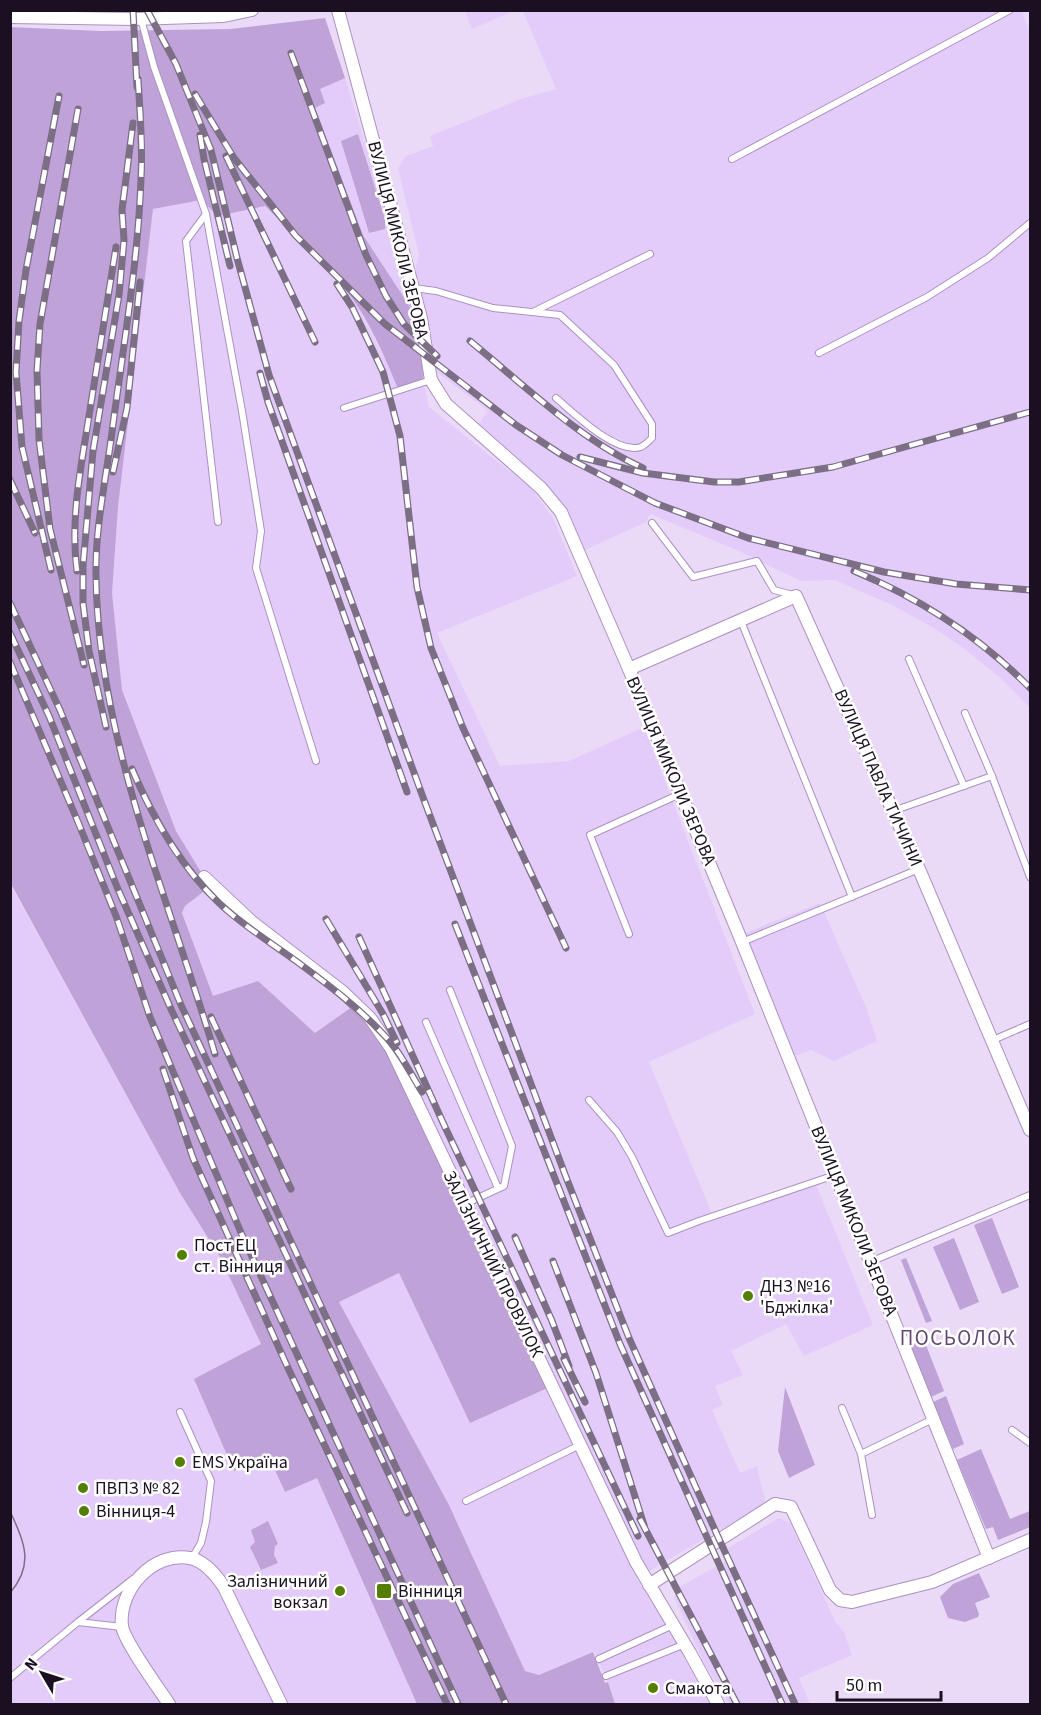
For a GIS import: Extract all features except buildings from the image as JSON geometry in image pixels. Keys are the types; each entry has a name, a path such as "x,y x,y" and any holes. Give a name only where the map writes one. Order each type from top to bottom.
{"street":[{"path":"10,17 224,16 252,10"},
{"name":"ВУЛИЦЯ МИКОЛИ ЗЕРОВА","path":"338,10 421,318 431,380 446,404 541,488 561,512 742,942 989,1558"},
{"path":"629,669 796,596"},
{"name":"ВУЛИЦЯ ПАВЛА ТИЧИНИ","path":"796,596 919,869 1030,1130"},
{"name":"ЗАЛІЗНИЧНИЙ ПРОВУЛОК","path":"204,877 252,922 343,992 370,1018 391,1048 636,1562 718,1704"},
{"path":"649,1585 775,1504 790,1507 830,1590 840,1600 852,1602 932,1582 1030,1540"},
{"path":"169,1704 135,1652 122,1627 123,1601 145,1570 170,1558 192,1558 212,1570 224,1587 281,1704"}],"lane":[{"path":"732,159 1010,10"},
{"path":"141,18 154,67 206,214 261,531 256,568 316,761"},
{"path":"206,214 186,241 218,522"},
{"path":"819,353 927,297 988,258 1030,223"},
{"path":"533,313 650,254"},
{"path":"413,288 436,291 493,308 560,315 614,365 652,424 652,438 643,446 631,448 617,443 599,434 556,398"},
{"path":"344,408 431,380"},
{"path":"652,523 693,578 757,561 774,590 796,596"},
{"path":"740,620 852,897"},
{"path":"909,659 964,786"},
{"path":"965,713 992,776 1030,877"},
{"path":"893,811 992,776"},
{"path":"629,934 590,835 681,794"},
{"path":"742,942 919,869"},
{"path":"450,990 512,1146 504,1186 465,1205"},
{"path":"426,1022 498,1188"},
{"path":"993,1040 1030,1024"},
{"path":"589,1100 617,1132 632,1157 668,1233 836,1175"},
{"path":"870,1262 1030,1195"},
{"path":"842,1408 861,1454 872,1515"},
{"path":"180,1412 211,1481 201,1543 192,1558"},
{"path":"861,1454 933,1419"},
{"path":"1012,1430 1030,1443"},
{"path":"466,1501 580,1445"},
{"path":"10,1678 145,1570"},
{"path":"78,1622 122,1627"},
{"path":"599,1659 673,1625"},
{"path":"606,1676 685,1644"}],"shaded area":[{"path":"465,11 514,11 472,29"},
{"path":"523,11 1022,11 1030,34 1030,708 1003,680 962,647 894,606 835,580 801,581 739,551 650,514 646,522 585,550 564,504 541,480 478,425 488,411 438,373 422,325 363,235 315,108 325,103 319,89 345,78 390,222 389,235 414,274 419,255 398,168 406,156 433,146 430,136 521,99 556,89"},
{"path":"325,18 345,78 320,89 325,103 315,108 363,235 418,319 424,361 423,381 398,389 375,337 348,293 314,254 265,206 218,216 201,200 153,209 118,507 112,593 122,690 176,831 204,877 212,885 185,906 182,913 213,996 258,981 315,1033 356,1004 372,1021 552,1386 470,1423 399,1273 339,1302 449,1505 525,1671 539,1675 593,1652 605,1683 608,1682 615,1704 417,1704 317,1478 285,1492 268,1455 234,1471 194,1379 261,1344 220,1257 180,1193 11,884 10,27 101,31 230,29"},
{"path":"358,134 385,219 385,229 369,233 341,141"},
{"path":"201,200 218,216 264,206 324,264 358,307 398,389 423,381 429,407 532,489 553,518 577,576 437,633 500,766 569,761 644,727 755,1014 649,1062 713,1216 815,1182 873,1325 804,1356 786,1324 731,1351 743,1375 715,1386 723,1405 712,1410 740,1473 757,1466 765,1501 761,1506 637,1578 642,1588 649,1585 718,1704 615,1704 594,1651 539,1675 525,1671 449,1505 339,1302 399,1273 470,1422 356,1004 315,1033 258,981 213,997 182,913 185,906 211,884 204,877 176,831 122,690 112,593 118,507 153,209"},
{"path":"10,884 180,1193 220,1257 429,1704 11,1704"},
{"path":"820,903 866,1007 877,1041 834,1061 811,1050 795,1056 745,933"},
{"path":"992,1218 1019,1287 1002,1294 974,1225"},
{"path":"954,1238 979,1302 960,1310 933,1247"},
{"path":"906,1258 932,1321 926,1323 901,1260"},
{"path":"924,1340 944,1391 931,1397 910,1346"},
{"path":"785,1387 815,1465 789,1478 778,1451"},
{"path":"946,1396 964,1444 953,1449 933,1402"},
{"path":"981,1449 1010,1519 1030,1511 1030,1527 998,1540 993,1527 986,1529 957,1460"},
{"path":"779,1518 790,1523 835,1621 844,1632 852,1655 799,1678 810,1704 729,1704 704,1663 674,1597 679,1587 732,1558 728,1548"},
{"path":"268,1521 278,1544 275,1546 274,1555 278,1563 261,1570 250,1547 255,1542 251,1530"},
{"path":"979,1573 990,1597 975,1603 978,1617 965,1622 948,1618 940,1597 953,1584"}],"tram line":[{"path":"10,1511 25,1553 23,1572 10,1593"}],"railway":[{"path":"133,10 137,87"},
{"path":"147,10 176,64 211,150 269,375 424,800 566,1177 629,1338 795,1704"},
{"path":"291,53 366,255 386,296 404,324 437,356"},
{"path":"138,79 142,154 137,242 97,540 96,576 100,638 109,698 122,759 215,1054"},
{"path":"195,94 234,158 296,236 385,324 516,425 562,455 655,503 748,538 884,572 956,584 1030,590"},
{"path":"51,570 22,447 16,372 19,321 26,270 59,96"},
{"path":"78,109 40,324 37,371 39,439 50,529 84,665"},
{"path":"106,727 89,651 83,603 83,566 93,451 119,295 124,240 122,210 133,123"},
{"path":"200,135 230,266"},
{"path":"226,156 315,342"},
{"path":"77,571 75,552 77,493 116,247"},
{"path":"113,472 127,408 140,282"},
{"path":"337,284 352,307 383,372 400,436 417,587 431,648 463,728 566,948"},
{"path":"470,341 575,427 597,443 643,468"},
{"path":"260,373 268,402 407,792"},
{"path":"580,457 643,473 714,482 739,482 833,467 1030,412"},
{"path":"10,480 35,533"},
{"path":"854,571 902,594 948,621 991,652 1030,688"},
{"path":"10,603 60,710 181,1005 506,1704"},
{"path":"10,633 49,716 117,887 171,1009 407,1513"},
{"path":"10,662 116,916 150,1017 242,1235 458,1704"},
{"path":"132,769 169,840 205,889 237,919 319,978 364,1015 395,1048 422,1092"},
{"path":"326,919 383,1014 397,1043"},
{"path":"455,924 620,1344 782,1704"},
{"path":"359,937 445,1127 638,1536"},
{"path":"211,1017 291,1189"},
{"path":"163,1069 193,1158 288,1368 447,1704"},
{"path":"515,1237 569,1366"},
{"path":"553,1261 596,1373 644,1525"},
{"path":"564,1359 585,1402"},
{"path":"640,1519 737,1704"}],"place":[{"name":"Пост ЕЦ ст. Вінниця","path":"182,1255"},
{"name":"ДНЗ №16 'Бджілка'","path":"748,1296"},
{"name":"EMS Україна","path":"180,1462"},
{"name":"ПВПЗ № 82","path":"83,1488"},
{"name":"Вінниця-4","path":"84,1511"},
{"name":"Залізничний вокзал","path":"340,1591"},
{"name":"Вінниця","path":"384,1591"},
{"name":"Смакота","path":"653,1688"}],"district":[{"name":"ПОСЬОЛОК","path":"958,1338"}]}
